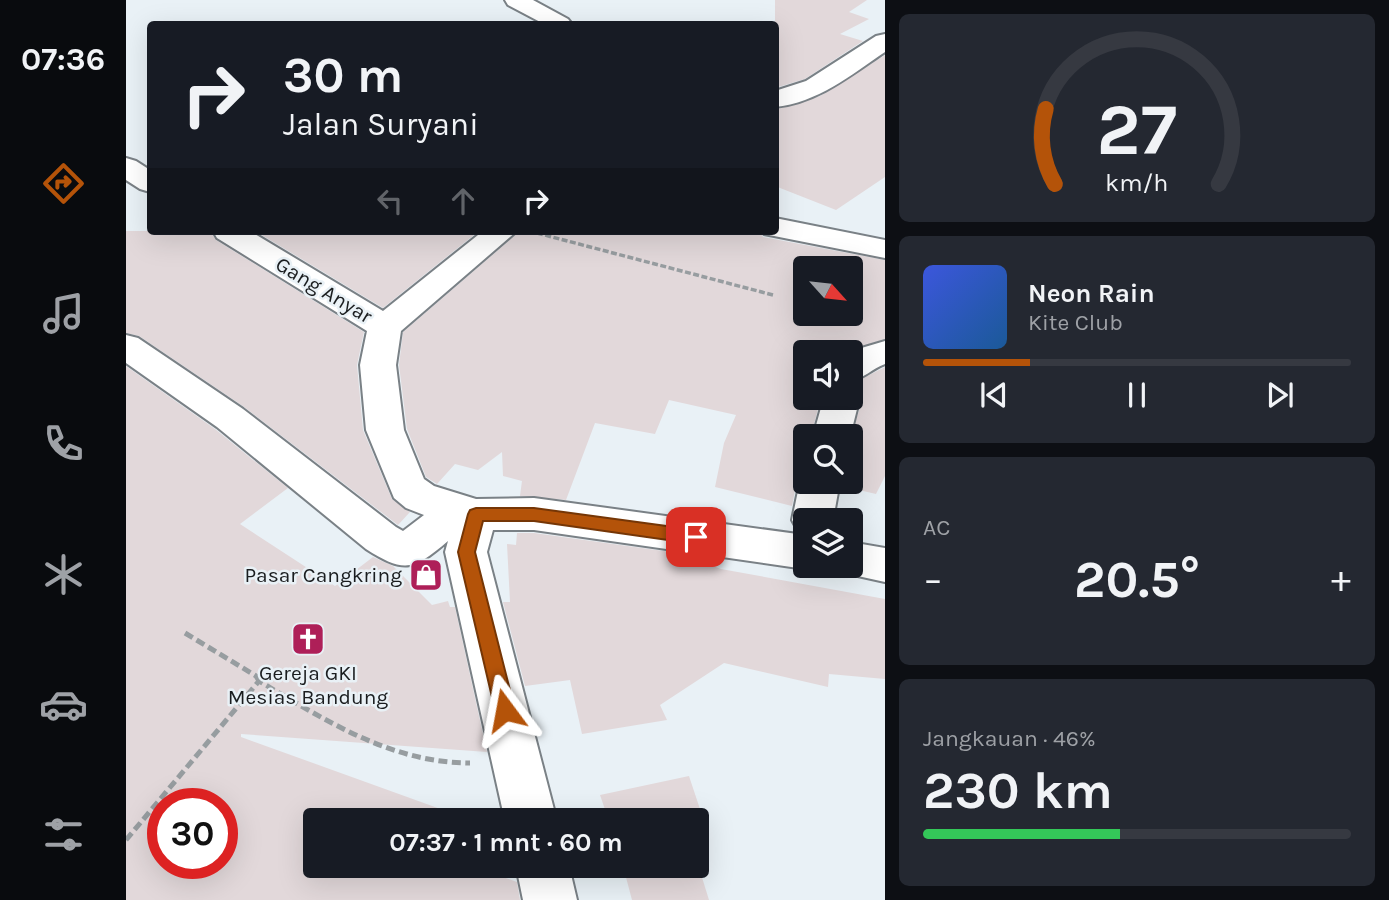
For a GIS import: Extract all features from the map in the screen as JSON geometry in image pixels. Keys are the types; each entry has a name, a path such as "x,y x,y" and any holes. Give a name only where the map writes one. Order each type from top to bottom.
{"street":[{"path":"516,0 555,21"},
{"path":"779,99 788,99 799,94 885,41"},
{"path":"126,167 147,181"},
{"path":"779,228 885,249"},
{"name":"Gang Anyar","path":"235,235 385,327"},
{"path":"497,235 385,327 378,365 385,430 408,488 420,497 467,513 534,514 793,550"},
{"path":"126,346 230,418 381,538 402,551 467,513"},
{"path":"863,361 871,355 885,352"},
{"path":"467,513 466,552 528,808"},
{"path":"863,561 885,565"},
{"path":"545,878 550,900"}],"path":[{"path":"544,235 773,295"},
{"path":"185,634 323,718 410,756 429,761 517,764"},
{"path":"126,840 260,681"}],"building":[{"path":"775,0 867,0 849,12 869,19 840,34 863,41 805,79 779,87 779,21 775,21"},
{"path":"885,55 885,177 836,210 779,188 779,109 820,96"},
{"path":"126,231 147,231 147,235 213,235 216,240 364,332 357,365 363,430 392,499 410,512 398,525 244,407 139,336 126,333"},
{"path":"262,235 474,235 383,308"},
{"path":"515,235 762,235 885,260 885,339 863,346 863,340 793,340 793,410 818,410 814,424 793,424 794,494 792,506 715,487 724,443 736,415 669,400 655,434 595,423 566,500 520,496 522,481 503,476 502,452 478,470 455,464 437,484 426,477 407,429 399,365 403,332"},
{"path":"126,366 215,429 288,488 240,524 335,586 373,557 393,566 432,605 448,601 450,607 455,607 487,752 241,734 241,737 438,808 303,808 303,878 506,878 517,882 520,900 126,900"},
{"path":"885,367 885,476 876,494 863,491 863,424 855,424 859,410 863,410 863,378"},
{"path":"517,533 678,553 721,569 885,599 885,679 829,674 828,687 724,663 660,705 667,720 582,734 570,680 525,686 503,602 510,602 507,544 516,545"},
{"path":"689,776 700,808 604,808 600,795"},
{"path":"626,878 702,878 709,900 632,900"}],"place":[{"name":"Pasar Cangkring","path":"426,575"},
{"name":"Gereja GKI Mesias Bandung","path":"308,639"}],"route":[{"path":"505,710 466,552 476,514 534,514 696,537"}]}
